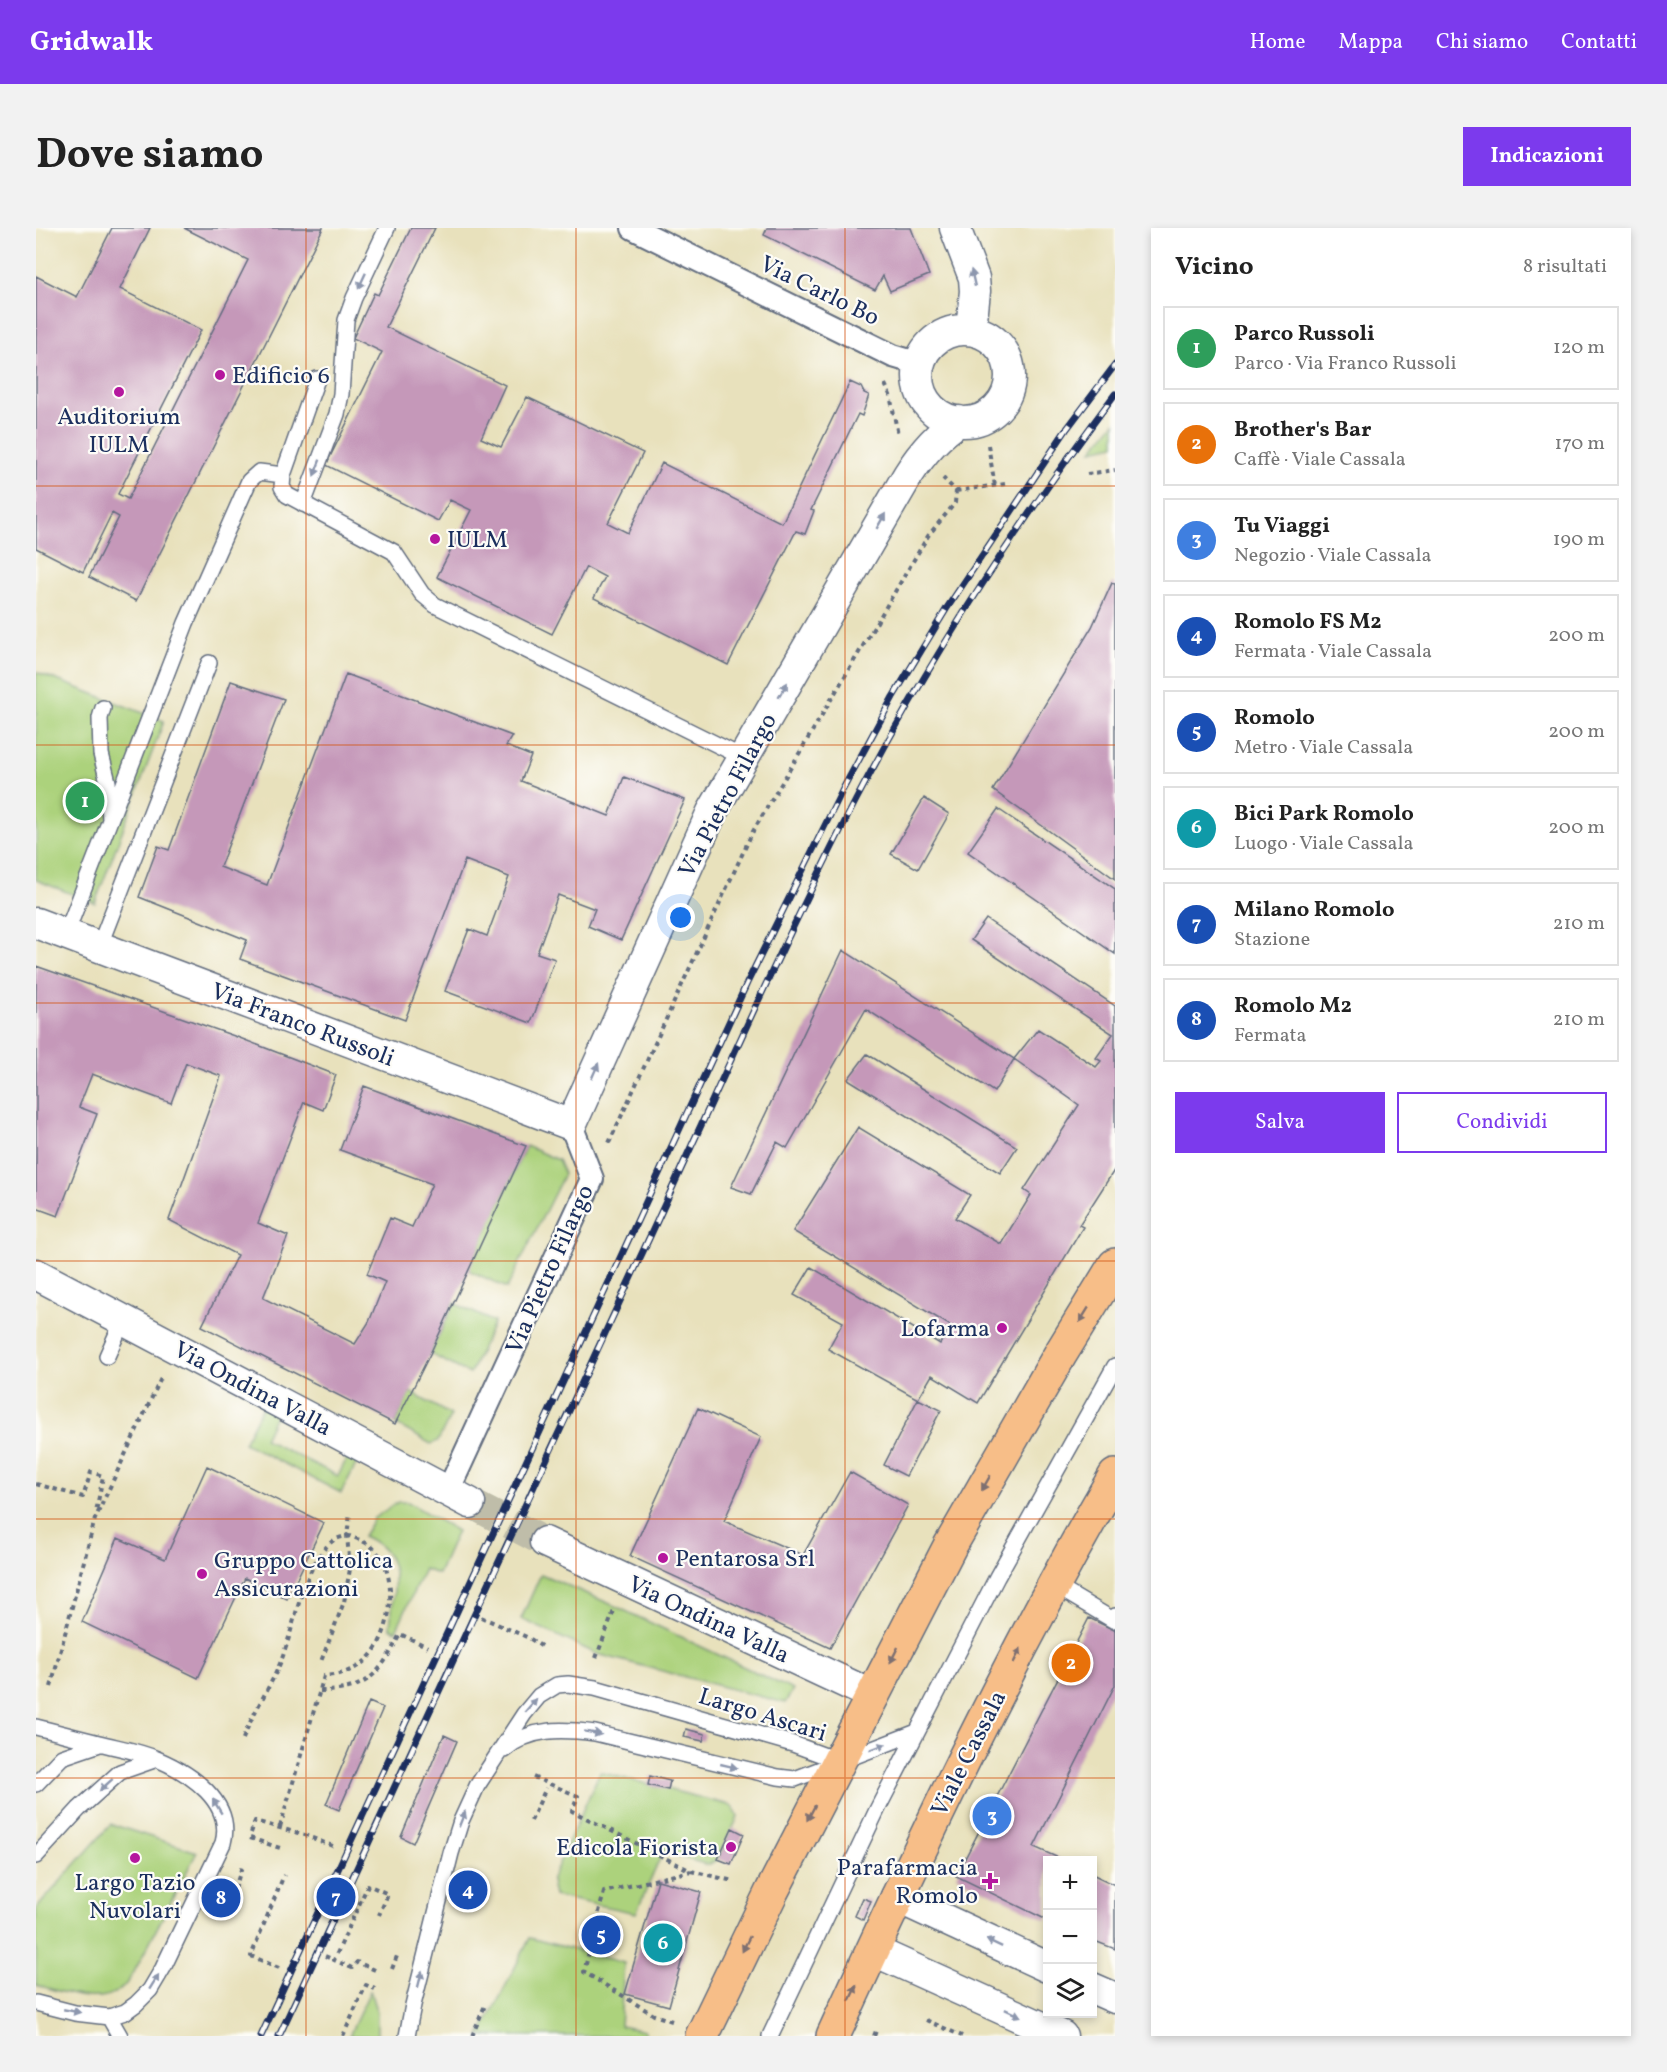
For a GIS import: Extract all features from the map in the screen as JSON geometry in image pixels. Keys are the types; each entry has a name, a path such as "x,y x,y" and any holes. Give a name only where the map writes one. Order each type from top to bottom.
{"main road":[{"path":"688,2029 772,1891 950,1546 1060,1353 1115,1265"},
{"name":"Viale Cassala","path":"833,2036 896,1897 943,1801 1054,1585 1115,1476"}],"street":[{"name":"Via Carlo Bo","path":"633,228 893,356 920,364"},
{"path":"955,228 974,278 971,330"},
{"path":"971,330 987,335 999,345 1009,364 1010,381 1005,396 991,413 976,420 959,422 943,417 926,402 920,386 920,364 927,349 939,337 954,331 971,330"},
{"name":"Via Pietro Filargo","path":"459,1497 592,1179 571,1125 712,812 914,467 938,436 959,422"},
{"name":"Via Franco Russoli","path":"36,923 571,1125"},
{"name":"Via Ondina Valla","path":"36,1274 459,1497"},
{"name":"Via Ondina Valla","path":"544,1542 874,1696"},
{"path":"896,1897 1043,1965"},
{"path":"873,1950 1062,2036"},
{"path":"1097,1990 1115,1998"}],"lane":[{"path":"303,504 337,414 341,394 346,320 354,297 387,228"},
{"path":"317,379 283,475 282,487 287,495 394,552 422,594 435,605 744,758"},
{"path":"66,934 186,623 249,481 259,472 283,475"},
{"path":"99,947 209,663"},
{"path":"103,708 100,718 101,754 108,782 110,820"},
{"path":"107,1356 123,1320"},
{"path":"770,2036 877,1810 917,1732 997,1577 1115,1366"},
{"path":"1054,1585 1113,1620 1115,1616"},
{"name":"Largo Ascari","path":"407,2036 451,1853 461,1821 487,1771 524,1714 539,1696 557,1685 568,1684 595,1688 794,1744 839,1761"},
{"path":"36,1726 157,1759 195,1781 219,1806 224,1820 225,1838 163,1968 150,1990 136,2004 125,2012 109,2017 75,2013 36,2003"},
{"name":"Largo Ascari","path":"487,1771 502,1752 521,1738 543,1731 556,1730 595,1733 787,1779 804,1776 839,1761"},
{"path":"36,1735 54,1731"},
{"path":"839,1761 917,1732"},
{"path":"36,1784 62,1757 100,1743"},
{"path":"36,1856 79,1809 120,1772 157,1759"},
{"path":"109,2017 120,2036"}],"path":[{"path":"881,376 890,395 899,440"},
{"path":"988,445 995,486"},
{"path":"1087,474 1115,470"},
{"path":"939,475 956,491"},
{"path":"956,491 1005,484"},
{"path":"592,1179 753,833 928,536 955,503 956,491"},
{"path":"95,1519 165,1370"},
{"path":"36,1484 83,1497 91,1472 104,1476 51,1687"},
{"path":"320,1664 344,1602 350,1569 347,1535 350,1514"},
{"path":"243,1739 281,1662 302,1592 321,1554 334,1539 347,1535 362,1540 374,1548 384,1560 391,1592 390,1609 378,1643 368,1659 345,1673 324,1676 280,1827"},
{"path":"596,1658 615,1606"},
{"path":"481,1617 529,1638 541,1646"},
{"path":"320,1691 351,1688 371,1677 389,1657 400,1634 428,1647"},
{"path":"533,1777 578,1796 572,1811 691,1871 733,1881"},
{"path":"531,1821 546,1788"},
{"path":"263,1823 335,1847"},
{"path":"250,1838 280,1848"},
{"path":"688,2029 654,2015 584,1972 603,1892 691,1871"},
{"path":"279,1968 251,1956 284,1875"},
{"path":"334,1960 368,1885 388,1894 379,1915"},
{"path":"325,1956 352,1968 357,1962 375,1970"},
{"path":"343,2036 366,1985 375,1989"},
{"path":"472,2036 486,2003"},
{"path":"926,2020 962,2036"}],"green space":[{"path":"1115,422 1115,445 1092,450"},
{"path":"36,672 164,721 95,903 36,880"},
{"path":"526,1146 558,1160 564,1174 507,1288 468,1270"},
{"path":"454,1303 494,1322 470,1374 430,1354"},
{"path":"410,1392 451,1415 438,1441 431,1444 395,1424"},
{"path":"263,1406 276,1413 264,1439 338,1476 350,1452 360,1457 341,1493 244,1443"},
{"path":"398,1502 408,1502 457,1531 438,1574 424,1569 396,1631 390,1628 394,1588 392,1564 377,1544 363,1536 374,1518"},
{"path":"541,1574 615,1606 793,1690 785,1703 597,1654 521,1619"},
{"path":"600,1772 733,1806 738,1817 718,1859 708,1865 663,1852 636,1913 554,1896 551,1881"},
{"path":"111,1824 197,1852 133,1974 123,1988 102,1997 91,1997 68,1994 36,1985 36,1909"},
{"path":"530,1938 624,1963 620,2026 645,2031 644,2036 480,2036"},
{"path":"370,1991 377,2013 377,2036 349,2036"}],"building":[{"name":"Edificio 6","path":"112,228 150,228 120,289 201,330 118,494 128,499 248,260 184,228 323,228 136,601 89,577 119,517 112,513 83,572 36,548 36,276 77,297"},
{"path":"411,228 435,228 386,327 505,385 481,438 501,447 527,397 643,453 608,523 628,533 662,463 782,523 850,382 861,387 864,393 869,395 862,416 858,414 811,510 814,511 805,534 796,531 728,665 594,598 605,577 586,567 552,634 437,577 471,510 450,500 438,521 326,465 382,352 353,338 374,293 378,295"},
{"path":"767,228 911,228 929,275 890,291 883,276 875,290 764,235"},
{"path":"1112,583 1115,584 1115,879 993,790 1092,627"},
{"path":"346,674 512,736 506,746 531,756 521,781 609,816 624,777 685,800 621,940 588,926 595,909 558,895 537,953 555,959 531,1023 445,991 469,929 487,936 509,877 465,860 405,1020 240,959 247,940 139,897 158,846 169,850 231,681 284,699 220,867 267,885"},
{"path":"924,798 949,814 918,869 891,854"},
{"path":"998,809 1115,889 1115,954 968,852"},
{"path":"986,919 1115,1006 1115,1169 1079,1225 1083,1227 978,1403 932,1375 918,1399 828,1349 843,1322 794,1295 811,1267 940,1344 951,1326 793,1231 858,1127 970,1195 955,1218 1001,1244 1031,1195 1024,1190 1079,1105 1014,1059 1038,1029 1096,1067 1101,1061 1096,1058 1113,1034 971,940"},
{"path":"843,950 1014,1059 994,1092 866,1009 787,1148 777,1142 751,1194 731,1187"},
{"path":"36,966 237,1037 336,1075 323,1110 304,1102 258,1223 288,1236 263,1298 355,1344 369,1322 385,1282 367,1274 390,1218 412,1227 432,1184 340,1150 364,1086 526,1146 430,1354 395,1424 202,1326 237,1255 169,1220 221,1076 186,1063 171,1103 92,1074 79,1107 97,1114 58,1216 36,1208"},
{"path":"867,1054 1017,1147 1000,1173 848,1079"},
{"path":"918,1399 941,1410 906,1476 884,1465"},
{"path":"698,1408 761,1437 724,1521 803,1555 850,1472 908,1505 830,1648 630,1556"},
{"path":"207,1466 324,1523 287,1599 245,1578 198,1678 82,1622 118,1538 165,1559"},
{"path":"1089,1618 1114,1630 1115,1628 1115,1685 1034,1847 1054,1856 1043,1856 1043,1918 956,1876"},
{"path":"369,1702 383,1708 339,1810 326,1804"},
{"path":"686,1729 705,1734 703,1741 684,1737"},
{"path":"444,1735 457,1741 413,1843 401,1837"},
{"path":"650,1776 670,1781 668,1790 648,1785"},
{"name":"Edicola Fiorista","path":"732,1828 744,1834 731,1864 718,1859"},
{"path":"1097,1876 1115,1885 1115,1949 1097,1942"},
{"path":"658,1880 701,1892 669,2006 625,1994"},
{"path":"863,1898 871,1901 863,1920 855,1916"}],"tunnel":[{"path":"470,1503 545,1542"}],"railway":[{"path":"261,2036 747,983 843,789 893,697 947,608 1066,430 1115,365"},
{"path":"279,2036 772,972 856,800 914,695 977,592 1044,491 1115,394"}],"place":[{"name":"Edificio 6","path":"220,375"},
{"name":"Auditorium IULM","path":"119,392"},
{"name":"IULM","path":"435,539"},
{"name":"Parco Russoli","path":"85,801"},
{"name":"Lofarma","path":"1002,1328"},
{"name":"Pentarosa Srl","path":"663,1558"},
{"name":"Gruppo Cattolica Assicurazioni","path":"202,1574"},
{"name":"Brother's Bar","path":"1071,1663"},
{"name":"Tu Viaggi","path":"992,1816"},
{"name":"Edicola Fiorista","path":"731,1847"},
{"name":"Largo Tazio Nuvolari","path":"135,1858"},
{"name":"Parafarmacia Romolo","path":"990,1881"},
{"name":"Romolo FS M2","path":"468,1890"},
{"name":"Milano Romolo","path":"336,1897"},
{"name":"Romolo M2","path":"221,1898"},
{"name":"Romolo","path":"601,1935"},
{"name":"Bici Park Romolo","path":"663,1943"}]}
